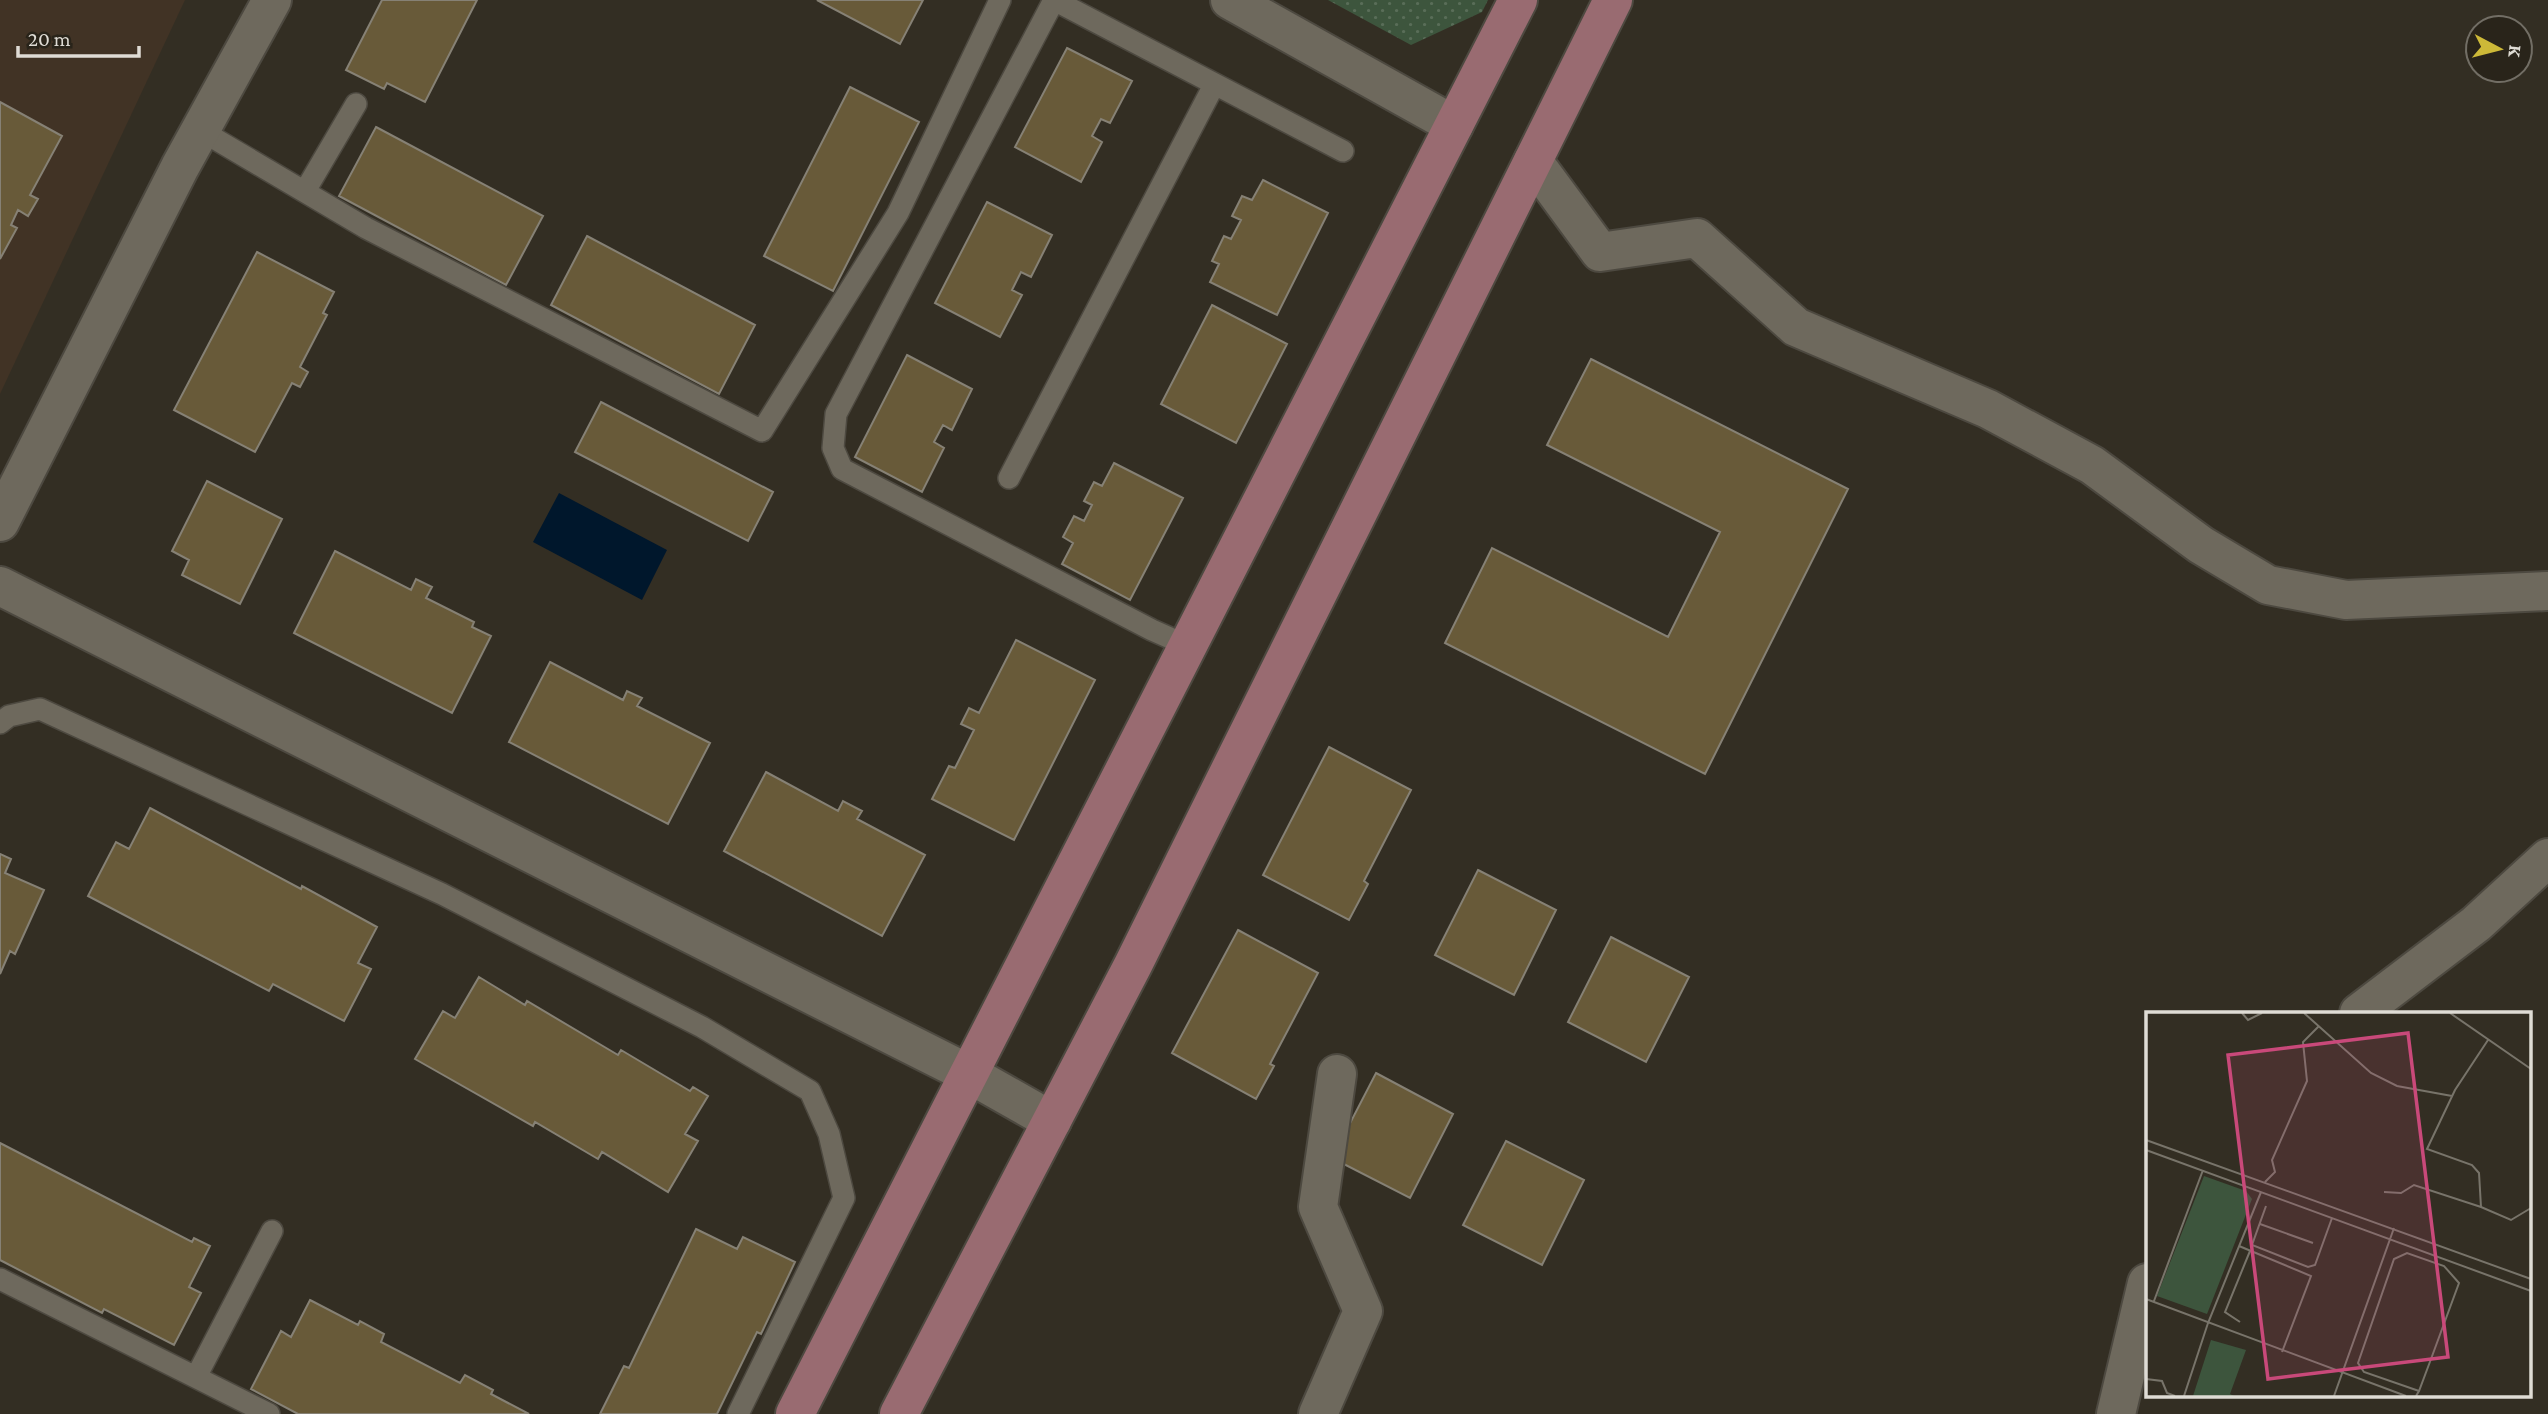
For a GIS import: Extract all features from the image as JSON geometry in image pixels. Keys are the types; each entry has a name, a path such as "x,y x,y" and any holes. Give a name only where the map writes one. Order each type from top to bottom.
{"main road":[{"path":"796,1414 1518,0"},
{"path":"900,1414 1139,953 1613,0"}],"street":[{"path":"0,522 201,130 272,0"},
{"path":"1230,0 1454,125"},
{"path":"1533,161 1600,253 1697,238 1796,327 1988,410 2092,465 2202,545 2268,585 2346,600 2548,592"},
{"path":"0,586 969,1074 1052,1121"},
{"path":"2360,1012 2476,924 2548,858"},
{"path":"1318,1414 1363,1311 1318,1207 1337,1074"},
{"path":"2116,1414 2146,1287"}],"lane":[{"path":"201,130 366,228 762,431 898,213 1000,0"},
{"path":"1188,646 1152,630 842,469 833,447 836,414 1054,0 1343,151"},
{"path":"1009,478 1214,85"},
{"path":"305,191 356,104"},
{"path":"0,723 9,716 40,709 442,894 702,1027 810,1091 829,1134 844,1198 738,1414"},
{"path":"197,1377 272,1231"},
{"path":"0,1279 269,1414"}],"shaded area":[{"path":"0,0 185,0 0,394"}],"green space":[{"path":"1328,0 1488,0 1482,12 1411,45"}],"water":[{"path":"559,493 667,550 642,600 533,542"}],"building":[{"path":"382,0 477,0 425,102 387,83 384,89 346,70"},
{"path":"817,0 923,0 900,44"},
{"path":"1067,48 1132,81 1110,123 1101,119 1092,136 1102,142 1081,182 1015,147"},
{"path":"850,87 919,122 833,291 764,256"},
{"path":"0,102 62,136 30,195 38,199 28,216 18,210 11,225 17,228 0,259"},
{"path":"376,127 543,216 506,285 339,196"},
{"path":"1263,180 1328,213 1277,315 1210,282 1219,264 1212,261 1224,236 1231,239 1241,220 1232,216 1242,196 1252,200"},
{"path":"987,202 1052,235 1031,277 1021,272 1012,290 1022,295 1000,337 935,303"},
{"path":"587,236 755,325 719,394 551,305"},
{"path":"257,252 334,292 323,313 327,315 300,367 308,372 300,387 292,383 255,452 174,410"},
{"path":"1212,305 1287,344 1236,443 1161,404"},
{"path":"907,355 972,389 952,430 943,425 934,442 944,448 922,492 855,457"},
{"path":"1591,359 1848,489 1705,774 1445,643 1492,548 1668,637 1720,532 1547,445"},
{"path":"601,402 773,492 748,541 575,452"},
{"path":"1114,463 1183,498 1130,600 1062,564 1073,543 1063,537 1074,516 1084,521 1092,505 1084,501 1094,482 1102,486"},
{"path":"207,481 282,519 240,604 182,575 189,560 172,551"},
{"path":"335,551 411,590 416,579 432,587 426,598 474,622 472,627 491,636 452,713 294,633"},
{"path":"1016,640 1095,680 1014,840 932,799 949,766 955,768 974,730 961,724 969,708 979,713"},
{"path":"550,662 623,700 627,691 642,698 637,706 710,743 668,824 509,742"},
{"path":"1329,747 1411,790 1364,881 1368,884 1349,920 1263,875"},
{"path":"766,772 838,811 843,801 862,811 857,819 925,855 882,936 724,851"},
{"path":"150,808 377,927 358,963 371,969 344,1021 273,984 269,991 88,896 116,842 129,849"},
{"path":"0,854 11,859 5,873 44,890 15,954 10,951 0,974"},
{"path":"1478,870 1556,910 1514,995 1435,955"},
{"path":"1238,930 1318,973 1270,1064 1274,1066 1256,1099 1172,1053"},
{"path":"1611,937 1689,977 1646,1062 1568,1022"},
{"path":"479,977 525,1005 527,1001 618,1055 621,1050 690,1091 693,1087 708,1096 685,1134 698,1141 668,1192 602,1152 598,1159 535,1122 533,1126 415,1059 443,1011 455,1018"},
{"path":"1376,1073 1453,1114 1410,1198 1332,1158"},
{"path":"1506,1141 1584,1180 1542,1265 1463,1225"},
{"path":"0,1143 192,1242 194,1238 210,1246 189,1287 201,1293 174,1345 104,1309 102,1313 0,1260"},
{"path":"696,1229 737,1249 743,1237 795,1262 761,1334 757,1332 717,1414 600,1414 624,1366 629,1368"},
{"path":"310,1300 358,1325 360,1321 384,1334 381,1342 460,1383 465,1375 493,1390 491,1394 529,1414 298,1414 251,1389 281,1331 291,1337"}]}
